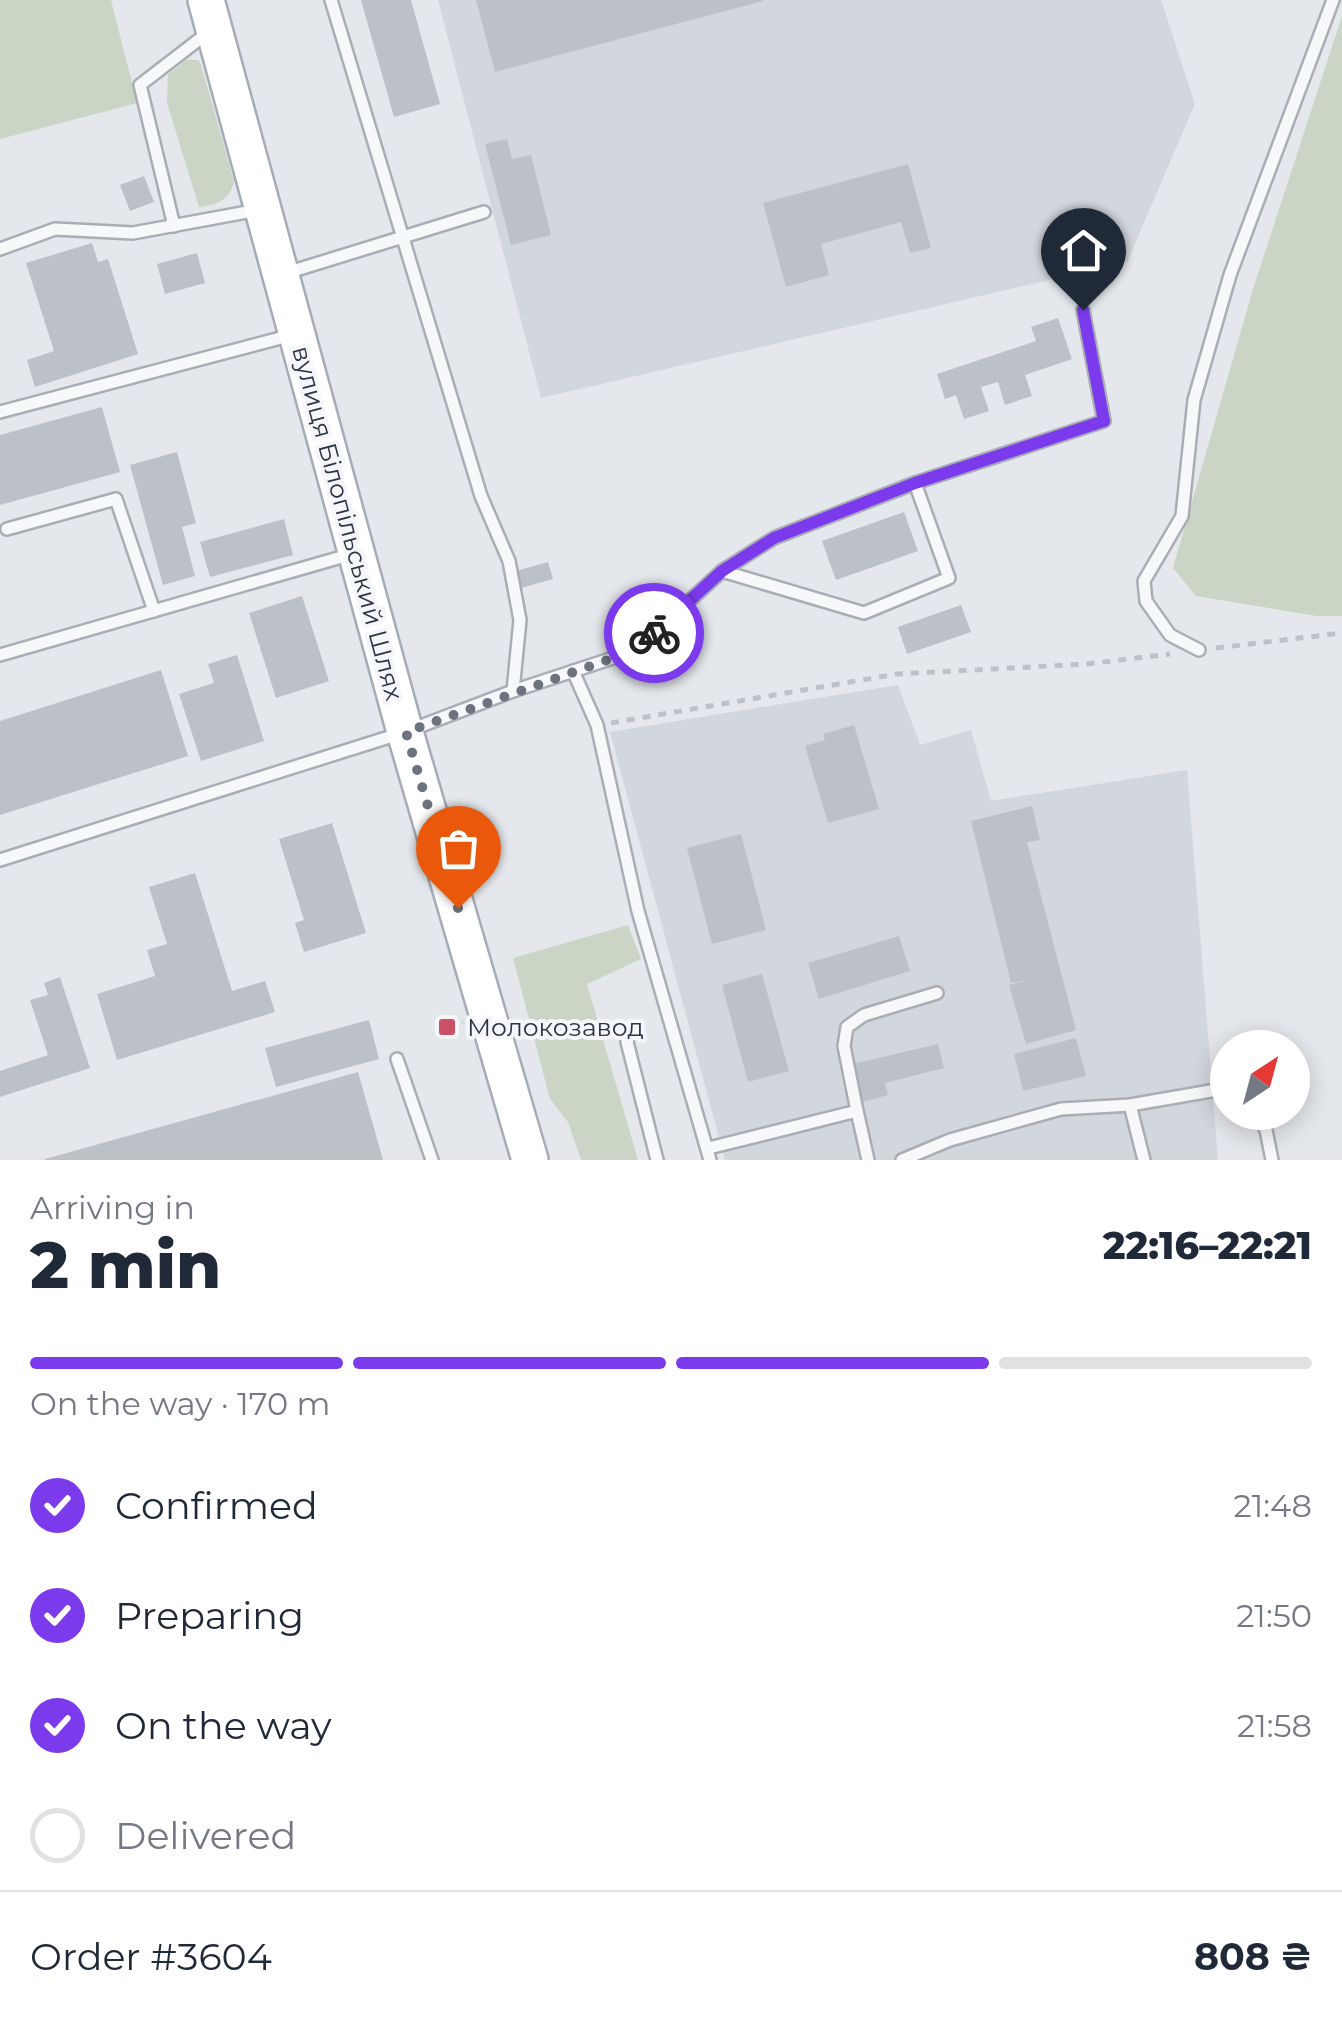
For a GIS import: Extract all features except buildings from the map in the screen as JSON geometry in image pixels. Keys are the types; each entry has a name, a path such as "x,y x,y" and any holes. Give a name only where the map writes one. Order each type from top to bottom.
{"main road":[{"name":"вулиця Білопільський Шлях","path":"210,14 356,553 530,1160"}],"lane":[{"path":"331,0 481,496 508,561 520,620 513,692"},
{"path":"1199,650 1170,635 1146,601 1144,580 1182,516 1194,400 1230,274 1333,0"},
{"path":"174,226 140,84 210,14"},
{"path":"0,249 55,229 132,234 262,209"},
{"path":"280,275 484,212"},
{"path":"0,860 406,732 613,658 652,635 722,571 774,538 915,483 1104,421 1083,310"},
{"path":"0,412 296,334"},
{"path":"722,571 864,612 949,578 915,483"},
{"path":"6,529 116,499 154,611"},
{"path":"0,655 356,553"},
{"path":"573,671 597,725 638,911 709,1154 857,1111"},
{"path":"868,1160 844,1046 847,1027 864,1014 937,994"},
{"path":"627,1042 657,1160"},
{"path":"397,1059 432,1160"},
{"path":"902,1160 950,1140 1061,1109 1130,1105 1210,1091"},
{"path":"1130,1105 1144,1160"},
{"path":"1266,1130 1272,1160"}],"path":[{"path":"597,725 897,674 1087,664 1342,633"}],"shaded area":[{"path":"438,0 1161,0 1195,104 1127,262 541,398"},
{"path":"898,685 920,745 971,730 991,801 1187,770 1210,1059 1210,1130 1216,1130 1218,1160 725,1160 610,732"}],"green space":[{"path":"0,0 111,0 137,103 0,139"},
{"path":"1342,16 1342,616 1317,616 1196,596 1173,568 1253,289"},
{"path":"186,60 198,60 201,65 234,181 222,200 199,207 167,103 168,75"},
{"path":"628,925 641,959 587,984 638,1160 581,1160 568,1122 550,1099 513,958"}],"way so far":[{"path":"458,908 406,732 613,658 654,633"}],"place":[{"name":"Молокозавод","path":"447,1027"}],"route":[{"path":"654,633 722,571 774,538 915,483 1104,421 1083,310"}]}
